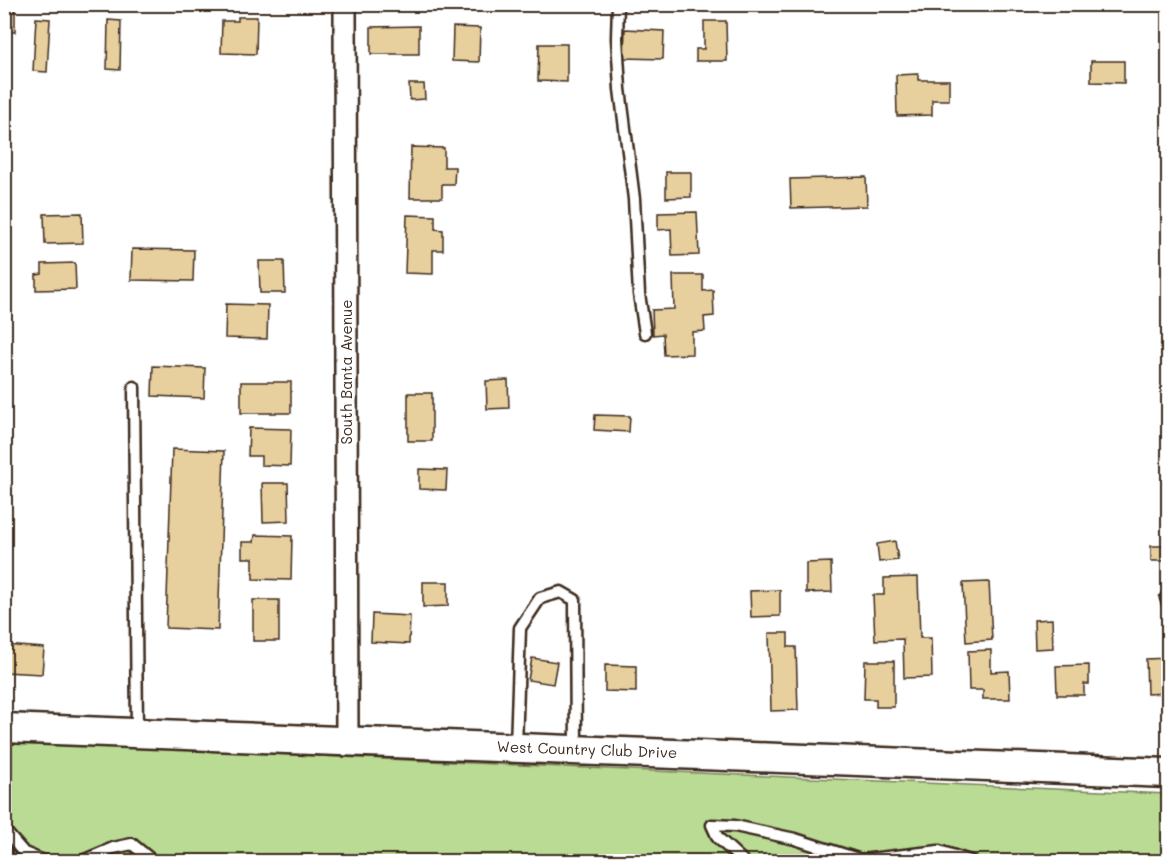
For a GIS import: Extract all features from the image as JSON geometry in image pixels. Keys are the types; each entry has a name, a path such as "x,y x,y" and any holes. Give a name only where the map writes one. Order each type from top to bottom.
{"main road":[{"name":"West Country Club Drive","path":"4,728 1168,773"}],"street":[{"name":"South Banta Avenue","path":"345,4 347,740"}],"lane":[{"path":"618,4 616,38 620,89 634,199 639,294 645,333"},
{"path":"134,387 137,732"},
{"path":"516,747 520,628 540,598 561,592 575,600 576,749"},
{"path":"1168,596 1166,598 1168,604"},
{"path":"744,861 718,838 712,825 735,826 795,839 861,860 939,851 973,861"},
{"path":"4,830 24,853 46,861"},
{"path":"80,861 113,848 132,844 154,861"}],"green space":[{"path":"5,742 1168,794 1168,861 5,861"}],"building":[{"path":"4,10 15,10 15,32 4,32"},
{"path":"238,17 257,17 256,54 221,53 222,21 238,21"},
{"path":"36,18 50,19 47,72 33,71"},
{"path":"108,20 121,21 120,70 107,69"},
{"path":"704,21 726,21 727,61 696,61 696,49 704,49"},
{"path":"419,26 419,54 371,54 371,27"},
{"path":"453,27 480,28 479,62 452,61"},
{"path":"625,29 664,31 663,59 624,58"},
{"path":"539,44 567,44 567,82 538,81"},
{"path":"1091,61 1124,61 1124,83 1091,82"},
{"path":"918,74 918,80 949,80 949,100 932,100 932,115 897,116 896,75"},
{"path":"409,84 424,84 425,99 410,100"},
{"path":"411,147 444,148 444,167 455,167 454,184 442,184 442,198 410,198"},
{"path":"666,172 691,172 691,197 666,198"},
{"path":"866,177 867,206 791,208 790,179"},
{"path":"697,212 699,255 672,256 671,229 658,230 658,213"},
{"path":"82,213 83,243 45,244 44,214"},
{"path":"407,215 435,216 435,229 443,230 443,250 433,250 433,274 405,273"},
{"path":"132,249 194,250 193,281 131,280"},
{"path":"259,261 284,261 285,293 260,293"},
{"path":"75,263 76,289 36,290 36,275 42,274 42,264"},
{"path":"673,275 703,275 703,291 713,290 714,316 704,317 705,331 692,332 692,354 664,355 663,334 653,335 652,310 674,309"},
{"path":"226,304 268,305 267,339 225,338"},
{"path":"153,366 205,368 204,398 152,396"},
{"path":"508,380 509,408 487,409 486,381"},
{"path":"241,382 291,382 291,413 241,413"},
{"path":"408,393 432,393 432,441 408,441"},
{"path":"595,415 630,416 629,432 594,430"},
{"path":"249,428 291,429 290,466 261,465 261,456 248,456"},
{"path":"172,449 224,451 218,630 166,628"},
{"path":"419,469 447,470 446,490 419,489"},
{"path":"262,483 288,483 289,521 263,522"},
{"path":"255,535 292,536 291,580 253,579 253,558 242,558 242,542 254,542"},
{"path":"895,541 898,560 879,562 877,544"},
{"path":"1151,546 1168,546 1168,561 1151,561"},
{"path":"831,562 832,592 806,593 806,563"},
{"path":"918,577 920,638 931,638 932,677 904,678 903,639 875,640 873,595 884,595 884,578"},
{"path":"423,582 448,582 448,606 423,607"},
{"path":"989,582 992,640 966,642 963,583"},
{"path":"780,590 780,616 751,617 750,591"},
{"path":"253,600 279,600 279,641 253,641"},
{"path":"372,614 410,616 409,644 371,642"},
{"path":"1052,619 1053,648 1035,649 1034,620"},
{"path":"769,633 788,633 788,647 796,647 798,710 771,711"},
{"path":"4,645 44,648 42,674 4,672"},
{"path":"991,650 991,672 1009,671 1010,699 983,699 983,690 969,690 968,651"},
{"path":"532,658 557,662 553,684 528,680"},
{"path":"1168,658 1168,693 1147,694 1146,659"},
{"path":"865,661 894,661 894,707 876,707 876,699 864,699"},
{"path":"605,665 636,666 636,692 605,691"},
{"path":"1089,665 1089,684 1084,684 1084,695 1057,695 1056,666"}]}
